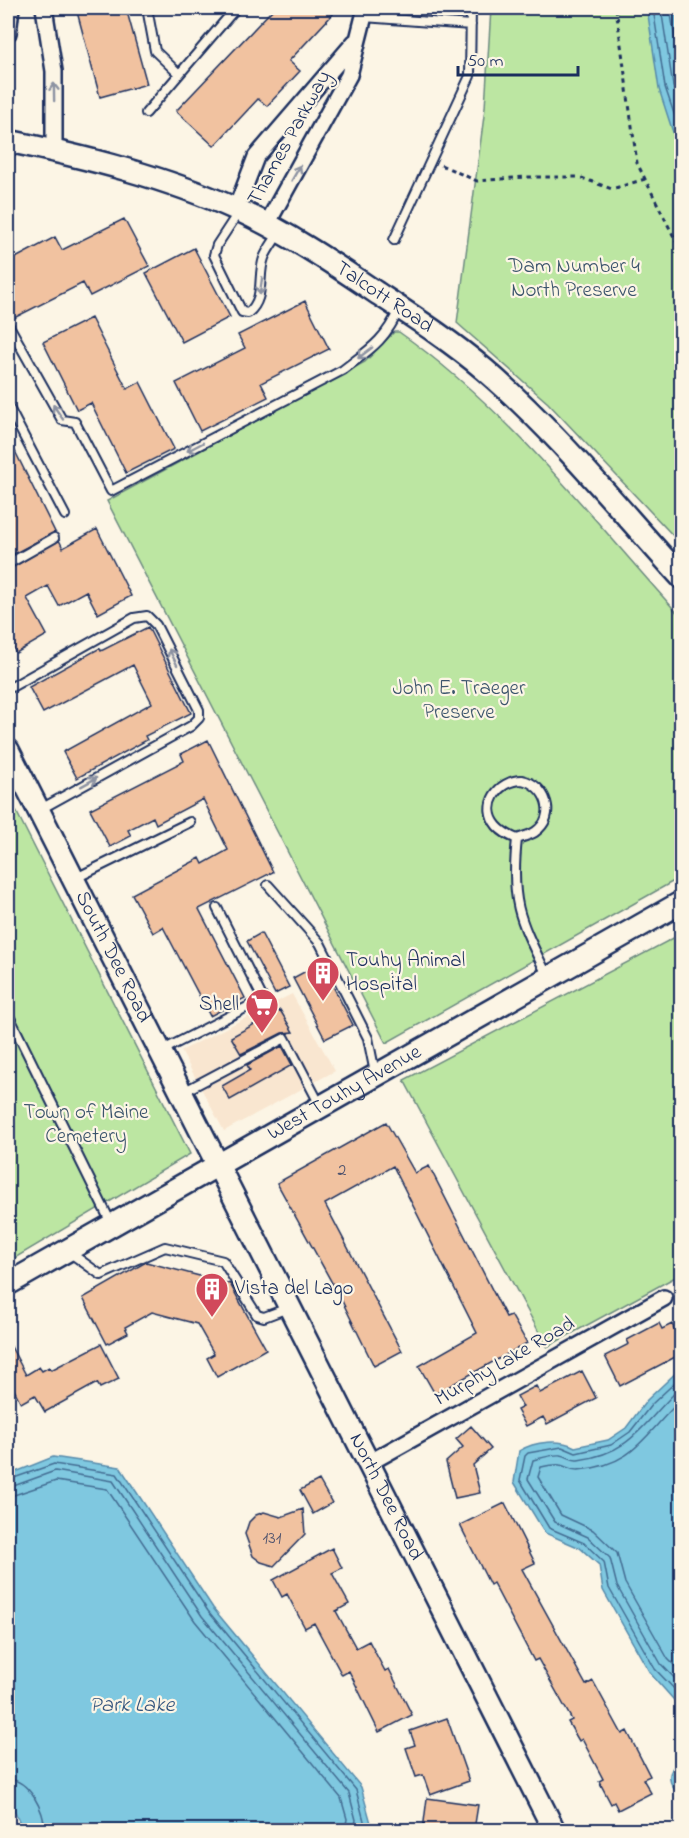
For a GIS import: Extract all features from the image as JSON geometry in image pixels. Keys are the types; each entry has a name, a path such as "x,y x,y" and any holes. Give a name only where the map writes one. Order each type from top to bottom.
{"main road":[{"name":"Talcott Road","path":"8,141 54,150 148,178 238,210 273,228 399,307 485,370 546,429 681,578"},
{"name":"South Dee Road","path":"8,750 215,1165"},
{"name":"West Touhy Avenue","path":"8,1284 681,902"},
{"name":"North Dee Road","path":"215,1165 554,1830"}],"street":[{"path":"8,33 11,8"},
{"path":"44,8 54,71 54,150"},
{"name":"Thames Parkway","path":"273,228 349,75 365,12"},
{"name":"Thames Parkway","path":"238,210 256,157 358,37"},
{"name":"Murphy Lake Road","path":"367,1464 664,1298"}],"lane":[{"path":"147,8 155,51 179,74"},
{"path":"146,113 236,8"},
{"path":"394,240 470,76 471,8"},
{"path":"365,12 471,25"},
{"path":"238,210 217,245 214,255 242,312 248,313 255,308 260,293 263,259 273,228"},
{"path":"8,324 62,420 75,422 111,491 343,370 376,345 390,329 399,307"},
{"path":"8,406 65,515"},
{"path":"8,564 54,538"},
{"path":"8,689 134,618 147,616 156,625 199,710 200,718 191,726 38,811"},
{"path":"522,780 533,784 542,792 548,812 542,826 535,832 517,839 498,828 492,816 491,802 504,785 522,780"},
{"path":"72,880 190,822"},
{"path":"517,839 513,879 516,900 523,927 548,977"},
{"path":"268,885 320,943 368,1038 375,1075"},
{"path":"159,1052 263,999 218,908"},
{"path":"8,1014 112,1225"},
{"path":"180,1094 285,1038 320,1105"},
{"path":"67,1251 101,1275 165,1247 184,1250 223,1261 257,1316 264,1317 288,1308"}],"path":[{"path":"616,8 637,163 681,253"},
{"path":"431,161 477,181 525,177 579,177 612,189 645,179"}],"shaded area":[{"path":"292,994 335,1071 224,1131 181,1051"}],"green space":[{"name":"Dam Number 4 North Preserve","path":"491,8 681,8 681,544 548,403 457,323 485,108"},
{"name":"John E. Traeger Preserve","path":"394,332 399,332 439,363 513,430 681,617 681,877 386,1043 107,501 365,362"},
{"name":"Town of Maine Cemetery","path":"8,795 190,1154 8,1262"},
{"path":"681,934 681,1274 547,1347 404,1080"}],"water":[{"path":"647,8 681,8 681,157 659,89"},
{"path":"681,1368 681,1708 650,1673 603,1590 599,1565 580,1548 545,1533 514,1482 519,1451 547,1442 569,1444 575,1447 608,1440 626,1428 647,1400"},
{"name":"Park Lake","path":"53,1457 120,1467 213,1608 361,1787 371,1823 366,1830 23,1830 8,1796 8,1475"},
{"path":"681,1758 681,1798 673,1787 670,1773"}],"building":[{"path":"76,8 126,8 147,84 100,97"},
{"path":"274,8 326,8 333,14 289,61 300,71 267,106 258,99 214,146 176,111"},
{"path":"124,219 149,266 90,296 83,283 12,319 8,309 8,262 55,237 62,250"},
{"path":"194,248 230,317 182,342 146,273"},
{"path":"305,301 329,349 261,383 268,397 200,431 176,383 245,348 238,335"},
{"path":"91,318 127,389 140,382 174,449 126,473 91,403 77,410 43,342"},
{"path":"8,437 55,532 8,557"},
{"path":"97,529 131,596 98,614 86,591 59,606 48,586 27,598 47,635 16,653 8,638 8,570 59,540 63,548"},
{"path":"148,627 191,713 145,736 147,740 77,778 63,752 152,703 133,665 43,713 29,687 100,648 101,651"},
{"path":"208,740 273,872 199,909 245,998 210,1016 163,927 153,933 132,894 200,858 203,864 228,850 203,799 156,824 153,817 128,830 131,836 110,847 90,809 184,761 181,754"},
{"path":"261,933 289,987 275,994 247,941"},
{"name":"Touhy Animal Hospital","path":"321,963 353,1025 325,1039 293,978"},
{"name":"Shell","path":"280,1010 293,1032 282,1033 241,1054 231,1037"},
{"name":"Shell","path":"282,1046 292,1065 230,1100 222,1086 250,1070 247,1065"},
{"path":"386,1122 415,1173 429,1166 506,1317 511,1315 527,1343 435,1394 419,1366 477,1333 393,1166 325,1204 402,1351 374,1366 342,1301 277,1183"},
{"name":"Vista del Lago","path":"146,1262 230,1284 266,1349 217,1377 207,1358 214,1354 197,1324 152,1312 125,1327 128,1333 107,1344 83,1298"},
{"path":"659,1323 662,1329 672,1324 681,1344 681,1354 620,1386 605,1356 629,1344 627,1340"},
{"path":"8,1341 26,1375 39,1367 42,1371 49,1367 51,1370 101,1344 119,1379 100,1388 97,1383 45,1412 35,1395 21,1403 8,1378"},
{"path":"582,1371 596,1398 547,1424 543,1417 526,1426 517,1410 523,1407 517,1396 536,1386 540,1393"},
{"path":"471,1426 491,1449 473,1465 480,1493 455,1498 446,1462 463,1447 456,1439"},
{"path":"319,1480 332,1503 313,1514 300,1490"},
{"path":"505,1503 535,1563 522,1569 586,1685 593,1681 622,1734 627,1731 650,1776 643,1779 651,1793 618,1810 614,1802 611,1804 599,1781 603,1779 582,1739 579,1741 568,1722 572,1720 538,1659 534,1661 493,1583 490,1585 460,1525"},
{"path":"303,1509 305,1534 274,1566 261,1562 253,1556 245,1534 249,1522 256,1515 264,1512 281,1517"},
{"path":"332,1548 342,1568 332,1573 349,1604 336,1611 356,1648 369,1641 385,1671 389,1669 412,1715 379,1732 349,1671 342,1675 314,1623 305,1628 287,1594 282,1597 273,1580"},
{"path":"447,1718 469,1781 430,1795 423,1775 416,1777 406,1748 415,1745 410,1731"},
{"path":"427,1798 478,1805 474,1830 423,1830"}],"place":[{"name":"Touhy Animal Hospital","path":"323,1002"},
{"name":"Shell","path":"262,1034"},
{"name":"Vista del Lago","path":"212,1318"}]}
